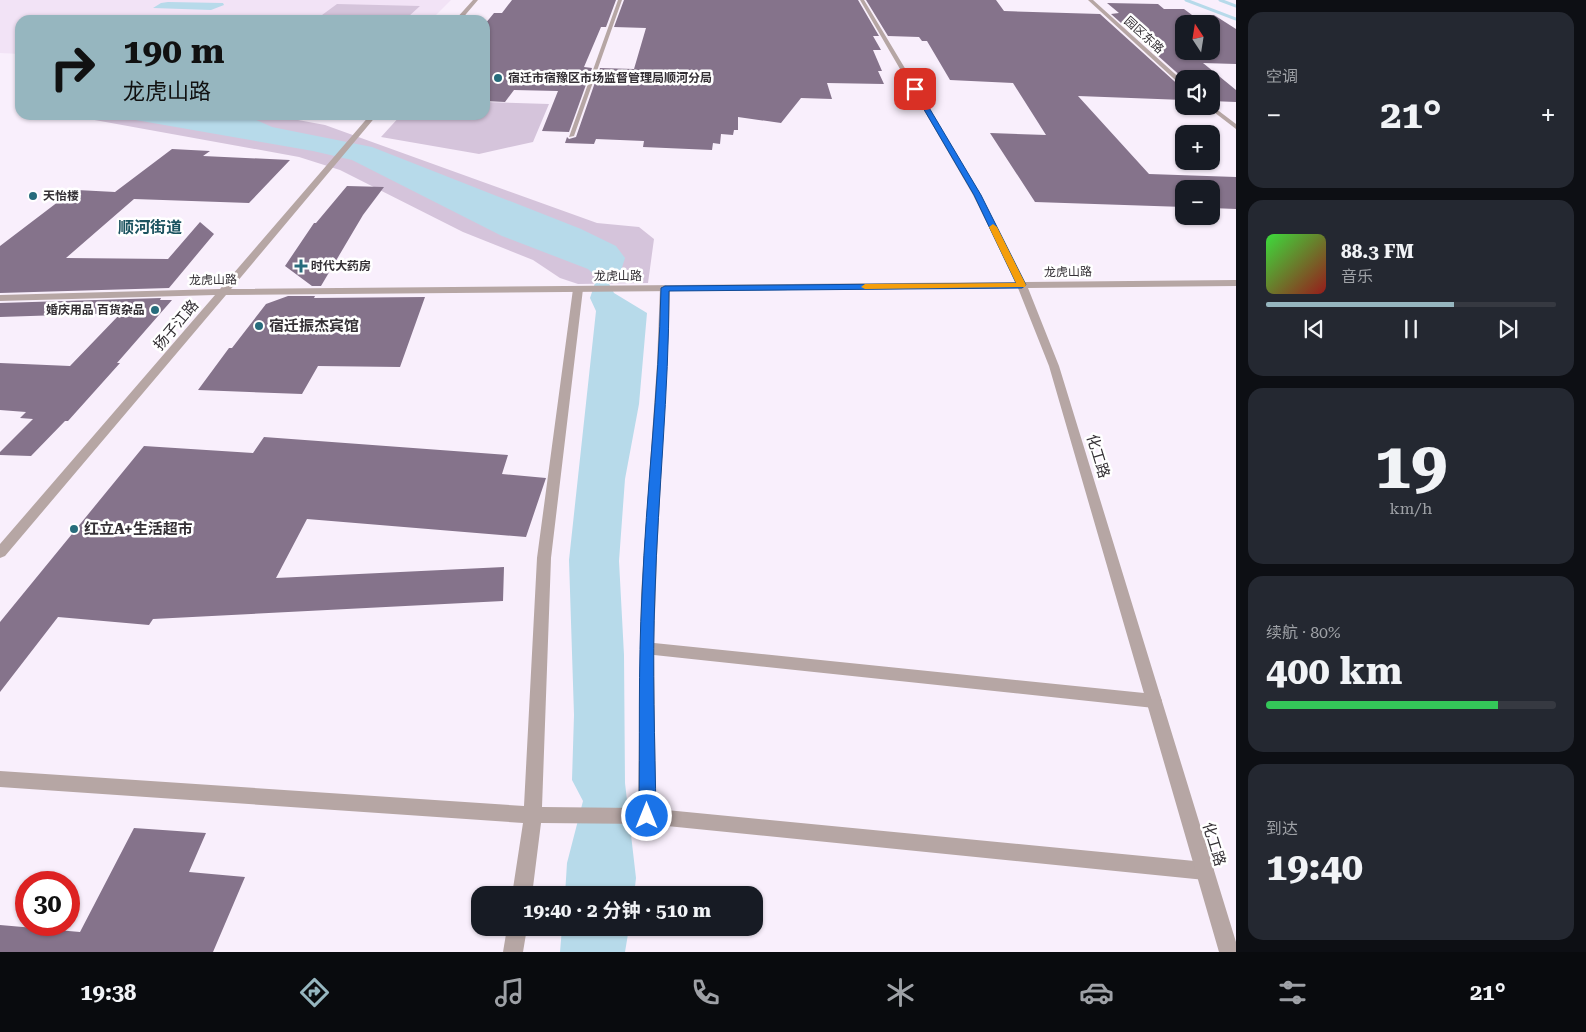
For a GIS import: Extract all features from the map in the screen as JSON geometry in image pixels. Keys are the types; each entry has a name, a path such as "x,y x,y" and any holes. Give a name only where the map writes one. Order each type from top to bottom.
{"street":[{"path":"462,15 476,0"},
{"path":"571,136 620,0"},
{"name":"化工路","path":"862,0 977,195 1022,285 1054,366 1229,952"},
{"name":"园区东路","path":"1090,0 1175,78"},
{"path":"1220,115 1236,127"},
{"name":"扬子江路","path":"0,553 370,120"},
{"name":"龙虎山路","path":"0,298 223,292 1236,283"},
{"path":"647,816 648,596 655,468 664,357 665,288"},
{"path":"523,886 534,814 544,558 578,289"},
{"path":"648,648 1154,701"},
{"path":"0,779 534,814 647,816 1205,872"},
{"path":"513,952 516,936"}],"shaded area":[{"path":"0,0 451,0 436,15 15,15 15,54 0,53"},
{"path":"337,4 420,6 410,15 322,15"},
{"path":"490,102 549,104 533,142 479,154 381,137 396,120 490,120"},
{"path":"95,120 298,120 325,125 597,223 639,227 654,239 648,283 578,284 560,278 533,260 463,232 340,170 299,157"}],"water":[{"path":"161,3 223,3 224,5 211,10 153,8"},
{"path":"136,120 256,120 272,127 372,147 581,229 616,246 625,258 620,274 607,280 614,293 647,313 639,404 625,479 619,561 624,655 625,783 636,878 635,886 566,886 567,863 583,801 572,780 574,715 569,560 596,311 590,298 597,277 588,269 502,236 352,160 313,151"},
{"path":"561,936 628,936 625,952 560,952"}],"building":[{"path":"512,0 616,0 606,27 601,27 584,67 592,68 569,132 542,131 558,91 514,90 505,102 490,101 490,18 494,13 502,13"},
{"path":"624,0 858,0 879,36 873,36 881,50 873,50 882,71 878,71 884,84 827,83 832,99 801,98 781,123 738,117 738,130 734,130 733,135 721,134 720,144 713,143 712,150 643,147 644,141 596,139 594,144 565,143 567,137 569,139 576,137 600,68 634,69 646,28 614,27"},
{"path":"866,0 996,0 1004,11 1100,14 1175,82 1175,100 1078,96 1149,174 1236,177 1236,209 1220,208 1220,180 1175,180 1175,207 1035,202 990,133 1046,135 1013,83 950,80 927,41 922,41 919,37 888,36"},
{"path":"1107,3 1158,4 1164,9 1184,9 1192,15 1175,15 1175,60 1220,60 1220,19 1236,29 1236,64 1203,63 1212,70 1175,71 1111,14 1119,13"},
{"path":"1220,77 1236,90 1236,102 1220,101"},
{"path":"172,149 210,151 203,156 290,160 249,203 134,199 66,258 168,259 200,222 214,234 169,288 0,293 0,246 71,192 77,190 115,192"},
{"path":"347,186 384,187 363,215 321,286 312,286 285,266 314,223"},
{"path":"288,296 315,296 314,298 425,297 400,367 318,366 302,394 198,390 229,348 232,348 266,304"},
{"path":"161,298 160,300 172,300 117,363 120,363 68,421 65,421 31,456 0,455 0,452 33,419 20,418 26,412 0,410 0,363 70,366 121,313 0,317 0,303"},
{"path":"264,437 508,455 502,474 546,478 526,537 307,519 276,578 504,567 503,601 153,619 149,625 58,617 0,692 0,622 144,446 253,453"},
{"path":"134,828 206,833 189,872 245,877 213,952 0,952 0,925 15,926 15,936 80,936 80,932"}],"waterway":[{"path":"1186,0 1236,19"},
{"path":"1220,0 1236,6"}],"slow traffic":[{"path":"865,287 1022,285 993,227"}],"place":[{"name":"宿迁市宿豫区市场监督管理局顺河分局","path":"498,78"},
{"name":"天怡楼","path":"33,196"},
{"name":"时代大药房","path":"301,266"},
{"name":"婚庆用品 百货杂品","path":"155,310"},
{"name":"宿迁振杰宾馆","path":"259,326"},
{"name":"红立A+生活超市","path":"74,529"}],"district":[{"name":"顺河街道","path":"150,227"}],"route":[{"path":"647,816 648,596 655,468 664,357 665,288 1022,285 977,195 915,89"}]}
